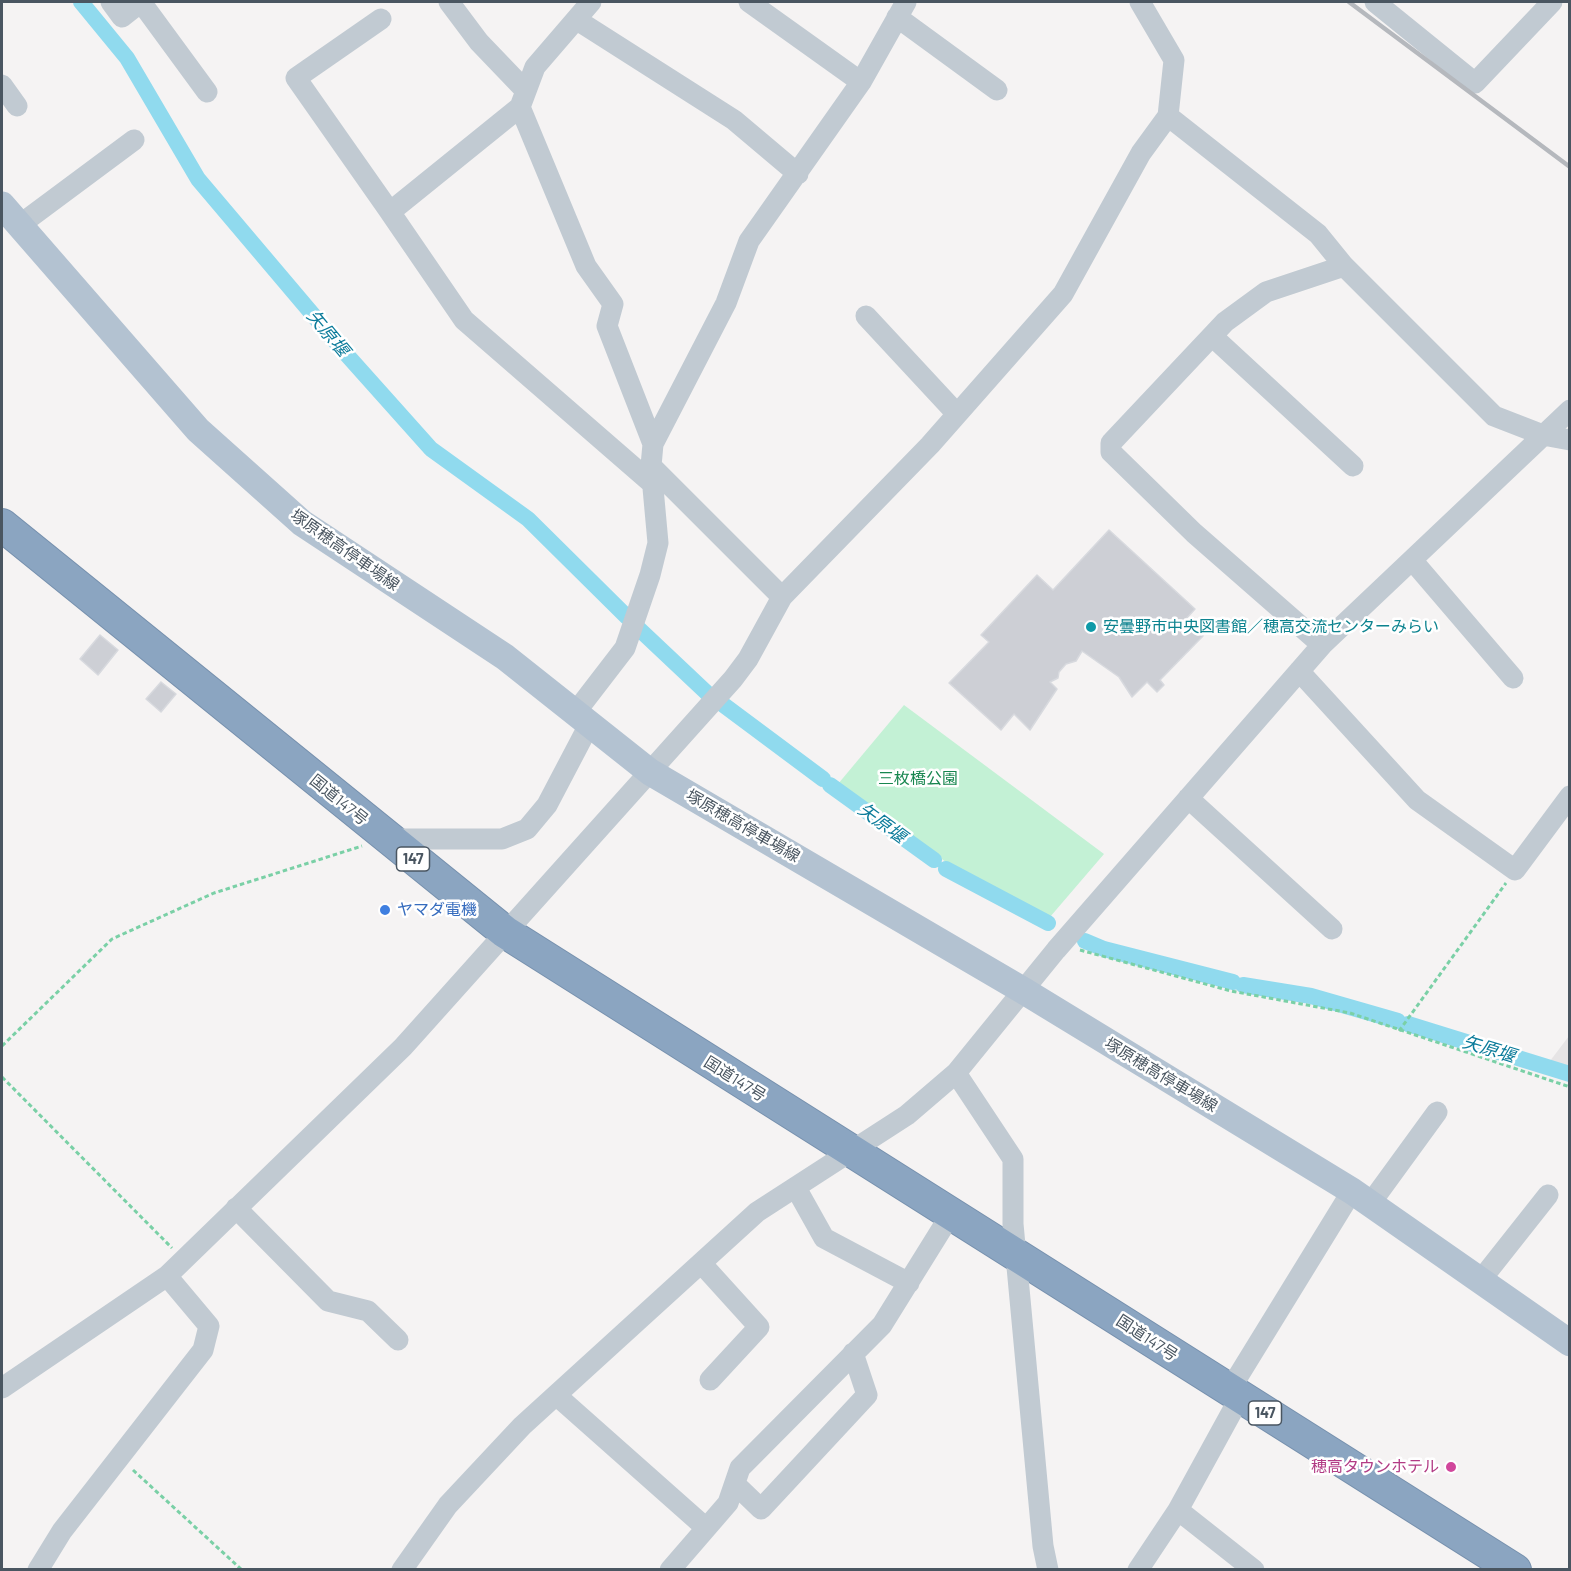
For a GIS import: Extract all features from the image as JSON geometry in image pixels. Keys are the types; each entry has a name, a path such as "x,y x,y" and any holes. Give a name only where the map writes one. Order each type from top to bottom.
{"highway":[{"name":"国道147号","path":"2,525 505,932 1234,1394 1515,1569"}],"main road":[{"name":"塚原穂高停車場線","path":"2,205 21,224 198,430 302,523 505,657 650,772 1024,991 1361,1198 1569,1343"}],"street":[{"path":"111,2 122,17 141,2 207,92"},
{"path":"387,838 502,839 527,829 547,805 582,719 625,648 650,575 658,543 653,444 607,326 613,304 586,266 522,99 449,2"},
{"path":"390,212 522,99 535,67 591,2"},
{"path":"749,2 861,82"},
{"path":"2,1388 167,1276 403,1047 650,772 748,659 782,597 957,414 1064,294 1141,153 1168,116 1174,60 1140,2"},
{"path":"1389,6 1475,83 1552,2"},
{"path":"653,444 726,303 749,241 861,82 901,9 997,90"},
{"path":"381,19 296,78 464,320 653,476 782,597"},
{"path":"577,20 734,120 798,174"},
{"path":"2,85 17,106"},
{"path":"1168,116 1318,234 1344,266 1494,416 1544,435 1569,440"},
{"path":"21,224 134,140"},
{"path":"1322,645 1194,533 1111,453 1111,443 1225,322 1266,292 1344,266"},
{"path":"866,315 957,414"},
{"path":"1212,336 1353,466"},
{"path":"402,1569 448,1505 522,1426 757,1212 908,1114 956,1073 1056,950 1322,645 1569,410"},
{"path":"1412,560 1514,678"},
{"path":"1299,671 1417,800 1515,870 1569,796"},
{"path":"1188,798 1332,929"},
{"path":"956,1073 1013,1159 1013,1224 1042,1546 1048,1569"},
{"path":"1138,1569 1178,1510 1234,1394 1361,1198 1437,1112"},
{"path":"795,1188 824,1238 909,1283"},
{"path":"1480,1281 1548,1195"},
{"path":"236,1208 328,1301 368,1311 398,1340"},
{"path":"670,1569 728,1503 740,1468 882,1325 951,1214"},
{"path":"701,1263 759,1327 710,1380"},
{"path":"38,1569 62,1531 203,1350 209,1326 167,1276"},
{"path":"735,1484 761,1509 867,1395 853,1353"},
{"path":"556,1395 706,1528"},
{"path":"1178,1510 1254,1569"}],"path":[{"path":"2,1046 112,939 214,893 387,838"},
{"path":"1399,1031 1515,870"},
{"path":"1071,945 1081,951 1232,991 1350,1013 1569,1087"},
{"path":"2,1077 184,1260"},
{"path":"120,1457 242,1569"}],"shaded area":[{"path":"1569,1036 1569,1068 1550,1062 1550,1061"}],"green space":[{"name":"三枚橋公園","path":"904,705 1104,854 1050,917 957,870 838,784"}],"building":[{"name":"安曇野市中央図書館／穂高交流センターみらい","path":"1109,530 1195,609 1186,619 1203,636 1160,680 1164,685 1157,692 1147,682 1132,697 1119,677 1082,651 1076,661 1066,664 1059,672 1058,678 1050,682 1057,689 1030,730 1014,714 1001,730 949,683 989,642 981,635 1037,575 1053,590"},
{"path":"100,635 118,650 98,675 80,659"},
{"path":"161,682 176,694 161,712 146,699"}],"waterway":[{"name":"矢原堰","path":"81,2 127,58 198,179 347,355 431,449 528,519 627,617"},
{"name":"矢原堰","path":"638,628 708,694"},
{"name":"矢原堰","path":"721,703 823,779"},
{"name":"矢原堰","path":"830,785 934,860"},
{"name":"矢原堰","path":"946,869 1048,923"},
{"name":"矢原堰","path":"1085,941 1104,949 1233,982"},
{"name":"矢原堰","path":"1243,985 1311,996 1398,1021"},
{"name":"矢原堰","path":"1408,1024 1570,1074"}],"railway":[{"path":"1349,2 1570,167"}],"place":[{"name":"安曇野市中央図書館／穂高交流センターみらい","path":"1091,627"},
{"name":"ヤマダ電機","path":"385,910"},
{"name":"穂高タウンホテル","path":"1451,1467"}]}
